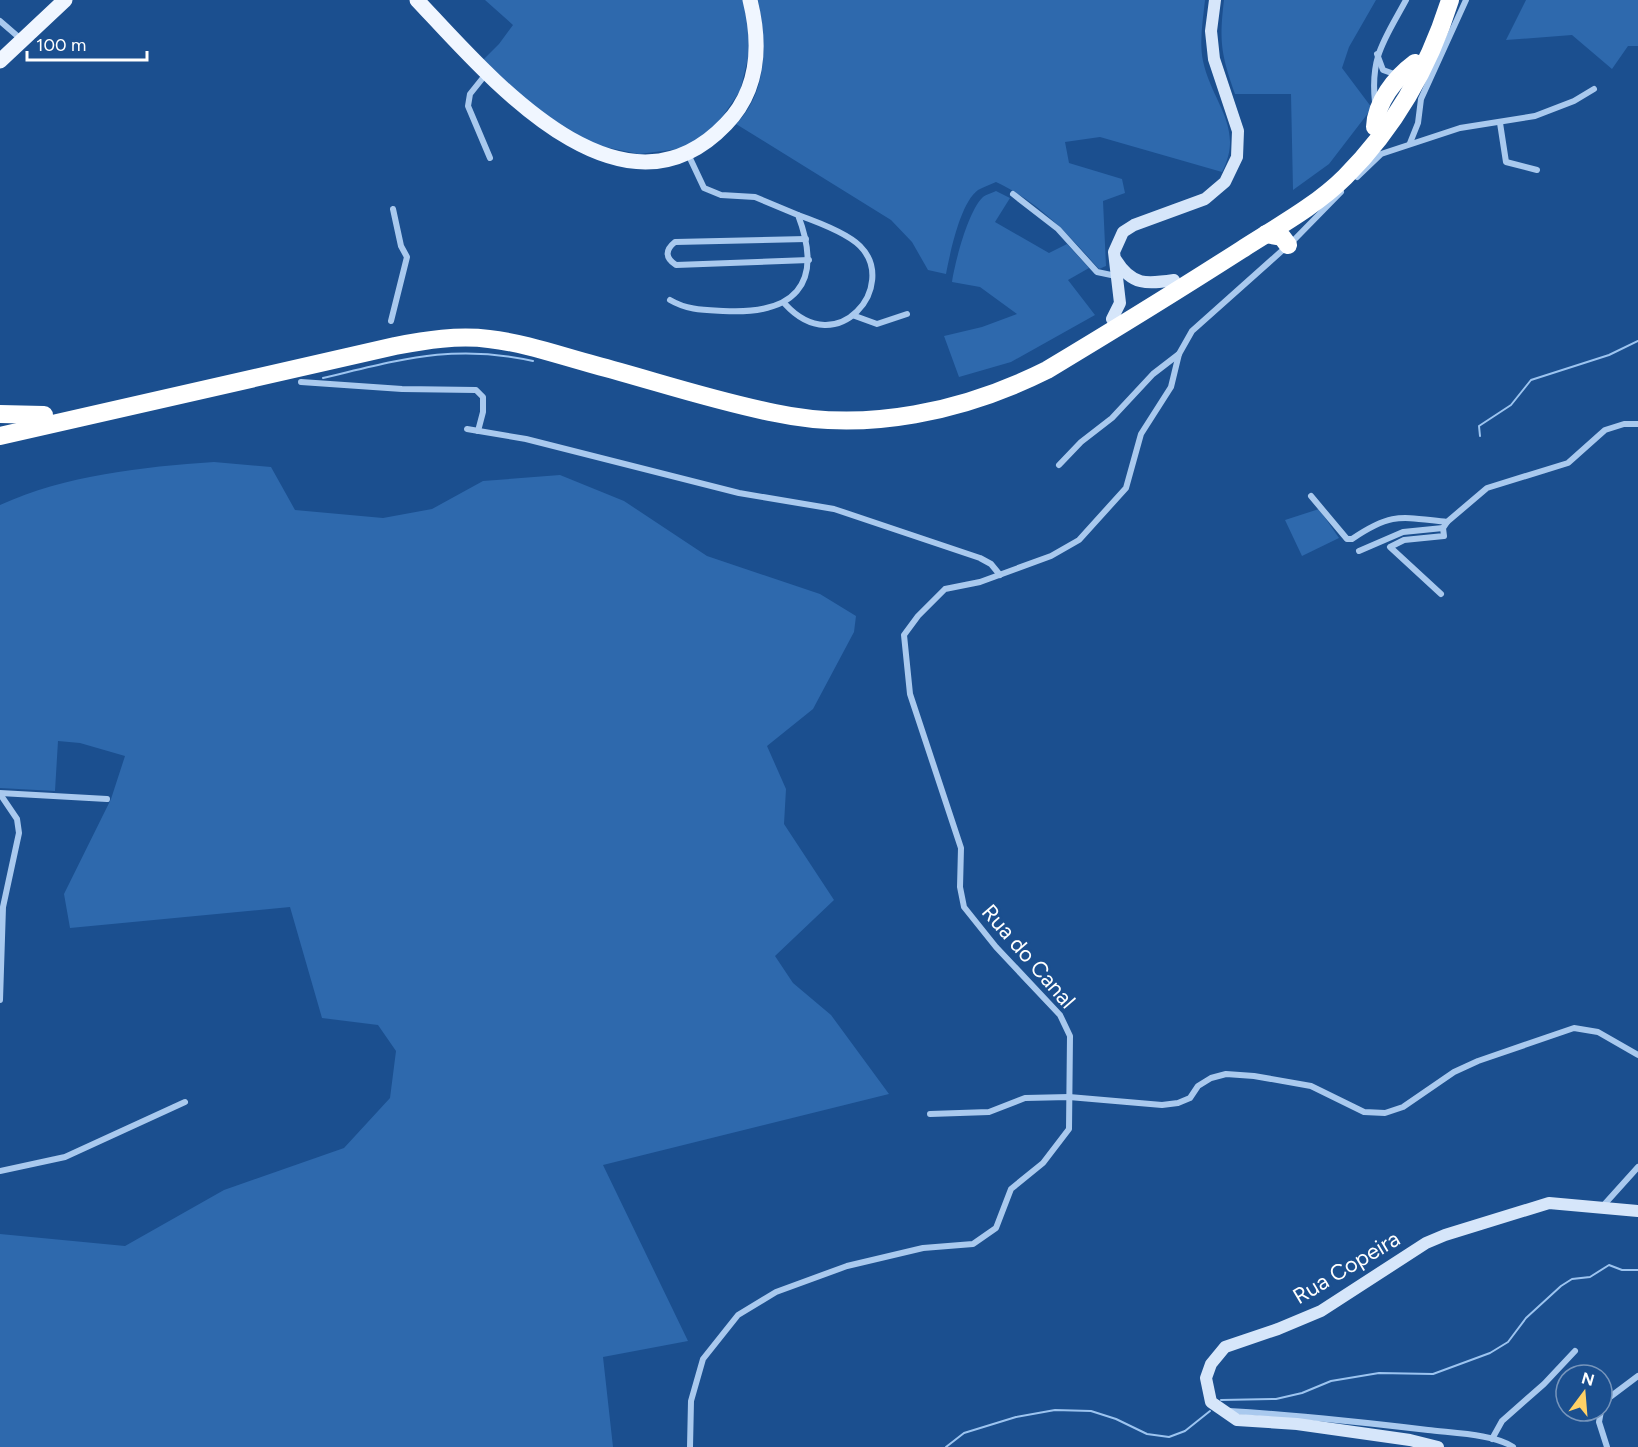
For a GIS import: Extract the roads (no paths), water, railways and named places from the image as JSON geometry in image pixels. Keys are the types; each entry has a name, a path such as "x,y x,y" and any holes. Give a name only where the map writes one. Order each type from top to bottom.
{"highway":[{"path":"0,425 393,335 457,327 491,329 542,339 778,403 840,409 904,405 964,392 1014,374 1112,319 1301,198 1335,171 1407,82 1439,0"},
{"path":"0,436 395,346 456,338 490,339 539,350 776,414 839,421 906,416 967,403 1038,374 1266,234 1343,179 1370,149 1415,87 1437,41 1450,0"},
{"path":"1375,119 1399,75 1415,63"},
{"path":"1289,219 1288,234 1291,243"},
{"path":"1266,234 1282,237 1291,243"},
{"path":"0,414 44,415"}],"main road":[{"path":"0,61 64,0"},
{"path":"423,3 486,74 530,113 593,151 639,161 688,154 723,127 739,111 747,94 757,55 757,32 750,0"},
{"path":"1112,319 1120,303 1116,276 1116,243 1122,232 1134,225 1205,200 1225,182 1237,157 1238,131 1214,59 1211,31 1215,0"},
{"path":"1116,260 1131,278 1144,283 1174,280"},
{"name":"Rua Copeira","path":"1220,1410 1211,1402 1206,1378 1211,1364 1225,1347 1321,1311 1426,1243 1549,1203 1638,1211"},
{"path":"1220,1410 1237,1420 1297,1424 1410,1440 1438,1447"}],"street":[{"path":"1375,119 1373,71 1377,53 1406,0"},
{"path":"1410,143 1418,123 1421,99 1466,0"},
{"path":"0,21 22,40"},
{"path":"1377,53 1383,70 1399,75"},
{"path":"486,74 470,94 468,106 490,158"},
{"name":"Rua do Canal","path":"690,1447 691,1401 704,1359 738,1315 776,1292 847,1266 923,1248 973,1245 996,1228 1011,1189 1043,1163 1069,1129 1070,1036 1060,1015 996,947 964,907 960,887 961,848 910,694 904,635 918,616 945,589 1000,574 1051,556 1079,540 1126,488 1141,434 1171,387 1179,354 1192,331 1291,243 1381,154 1460,128 1500,123 1548,112 1594,89"},
{"path":"1500,123 1506,162 1537,170"},
{"path":"688,154 704,188 721,195 755,197 817,222 854,242 867,258 871,286 861,309 855,316"},
{"path":"1013,194 1058,229 1097,272 1116,276"},
{"path":"392,321 407,256 401,246 393,209"},
{"path":"670,300 685,309 752,313 784,304 797,292 809,260 806,239 798,215"},
{"path":"806,239 675,242 669,247 667,254 669,260 676,265 809,260"},
{"path":"784,304 804,321 816,326 855,316 877,324 907,314"},
{"path":"1059,465 1081,442 1112,418 1154,374 1179,354"},
{"path":"301,382 476,390 483,397 483,412 478,431"},
{"path":"1359,551 1403,532 1445,525 1487,488 1568,463 1605,429 1624,424 1638,424"},
{"path":"467,429 526,439 739,493 834,509 980,558 991,564 1000,574"},
{"path":"1311,496 1347,539 1352,539 1377,522 1390,518 1445,525"},
{"path":"1441,594 1390,547 1404,540 1444,536 1445,525"},
{"path":"0,793 108,799"},
{"path":"0,793 17,819 19,833 2,897 0,1000"},
{"path":"930,1114 988,1112 1025,1098 1069,1097 1162,1105 1178,1103 1190,1098 1198,1086 1211,1078 1226,1074 1254,1076 1311,1086 1365,1112 1385,1113 1402,1107 1470,1064 1574,1028 1598,1032 1638,1055"},
{"path":"0,1171 65,1157 185,1102"},
{"path":"1602,1207 1638,1167"},
{"path":"1492,1439 1502,1421 1544,1384 1575,1351"},
{"path":"1614,1394 1638,1376"},
{"path":"1220,1410 1314,1416 1492,1439 1513,1447"},
{"path":"1599,1423 1607,1447"}],"waterway":[{"path":"1480,436 1479,426 1511,405 1531,380 1609,355 1638,341"},
{"path":"323,378 427,356 477,354 533,361"},
{"path":"1221,1400 1276,1399 1302,1393 1331,1381 1379,1373 1433,1374 1490,1353 1508,1342 1526,1318 1572,1279 1590,1277 1609,1265 1622,1270 1638,1270"},
{"path":"946,1447 964,1433 1016,1417 1055,1410 1091,1411 1116,1419 1147,1434 1169,1437 1185,1431 1210,1411"}]}
